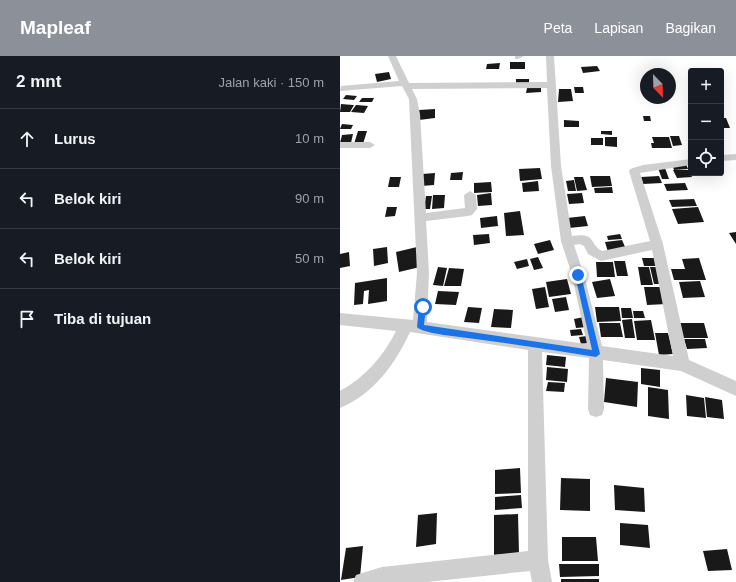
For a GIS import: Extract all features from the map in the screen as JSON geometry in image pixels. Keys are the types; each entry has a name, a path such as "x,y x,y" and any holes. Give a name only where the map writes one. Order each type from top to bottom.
{"street":[{"path":"340,400 361,388 376,375 386,364 413,326 423,273 413,99 396,67 392,56"},
{"path":"550,56 554,152 567,241 578,275 596,354 596,409"},
{"path":"341,90 406,85 551,85"},
{"path":"340,145 370,145"},
{"path":"724,158 736,157"},
{"path":"682,364 657,244 634,171 642,168 688,162"},
{"path":"419,218 468,212 471,209 470,195"},
{"path":"567,241 584,240 589,243 592,251 601,256 657,244"},
{"path":"340,319 413,326 445,332 535,343 596,354 682,364 736,389"},
{"path":"535,343 538,560 542,582"},
{"path":"363,582 382,576 538,560"}],"building":[{"path":"510,62 525,62 525,69 510,69"},
{"path":"500,63 499,69 486,69 487,64"},
{"path":"597,66 600,71 583,73 581,67"},
{"path":"389,72 391,79 377,82 375,74"},
{"path":"516,79 529,79 529,84 516,84"},
{"path":"574,87 583,87 584,93 575,93"},
{"path":"527,88 541,88 541,92 526,93"},
{"path":"559,89 571,89 573,101 558,102"},
{"path":"346,95 357,96 354,100 343,99"},
{"path":"362,98 374,98 372,102 359,102"},
{"path":"341,104 354,105 350,112 340,112"},
{"path":"356,105 368,106 364,113 351,112"},
{"path":"435,109 435,118 419,120 419,110"},
{"path":"643,116 650,116 651,121 644,121"},
{"path":"724,118 726,118 730,128 724,128"},
{"path":"564,120 579,121 579,127 564,127"},
{"path":"342,124 353,125 351,129 340,129"},
{"path":"358,131 367,131 363,144 354,144"},
{"path":"601,131 612,131 612,135 601,134"},
{"path":"353,134 351,143 340,143 342,135"},
{"path":"670,136 679,136 682,145 673,146"},
{"path":"605,137 617,137 617,147 605,146"},
{"path":"652,137 669,137 672,148 652,148 651,143 654,143"},
{"path":"591,138 603,138 603,145 591,145"},
{"path":"672,164 686,164 688,169 674,170"},
{"path":"540,168 542,179 520,181 519,169"},
{"path":"658,168 665,168 669,179 662,179"},
{"path":"673,170 688,170 688,176 692,177 677,178"},
{"path":"463,172 462,180 450,180 451,173"},
{"path":"435,173 434,185 421,186 422,174"},
{"path":"590,176 610,176 612,186 592,187"},
{"path":"659,176 662,183 643,184 641,177"},
{"path":"390,177 401,177 399,187 388,187"},
{"path":"574,177 583,177 587,190 577,191"},
{"path":"574,180 576,191 568,191 566,181"},
{"path":"538,181 539,191 523,192 522,183"},
{"path":"491,182 492,192 474,193 474,183"},
{"path":"685,183 688,190 667,191 664,184"},
{"path":"612,187 613,193 595,193 594,188"},
{"path":"491,193 492,205 478,206 477,195"},
{"path":"582,193 584,203 569,204 567,194"},
{"path":"433,195 445,195 444,208 432,209"},
{"path":"426,196 432,196 430,209 424,209"},
{"path":"694,199 697,206 672,207 669,200"},
{"path":"387,207 397,207 395,216 385,217"},
{"path":"698,207 704,222 678,224 672,209"},
{"path":"520,211 524,235 506,236 504,213"},
{"path":"497,216 498,226 481,228 480,218"},
{"path":"585,216 588,226 569,228 567,218"},
{"path":"736,232 736,244 729,233"},
{"path":"489,234 490,243 474,245 473,235"},
{"path":"620,234 622,239 608,240 607,236"},
{"path":"550,240 554,250 538,254 534,244"},
{"path":"622,240 626,249 608,252 605,242"},
{"path":"387,247 388,263 374,266 373,249"},
{"path":"417,247 420,267 399,272 396,252"},
{"path":"349,252 350,266 340,268 340,254"},
{"path":"538,257 543,268 534,270 530,259"},
{"path":"642,258 658,258 660,266 644,266"},
{"path":"699,258 706,280 674,280 671,269 685,269 682,259"},
{"path":"527,259 529,266 517,269 514,262"},
{"path":"614,261 625,261 628,276 617,276"},
{"path":"596,262 613,262 615,277 597,277"},
{"path":"438,267 447,268 443,286 433,285"},
{"path":"638,267 649,267 653,285 641,285"},
{"path":"650,267 660,267 664,284 654,284"},
{"path":"449,268 464,269 461,286 444,286"},
{"path":"387,278 387,301 368,304 369,290 364,291 363,304 354,305 355,283"},
{"path":"567,279 571,294 549,297 546,282"},
{"path":"610,279 615,296 597,298 592,282"},
{"path":"700,281 705,297 683,298 679,282"},
{"path":"545,287 549,307 536,309 532,289"},
{"path":"644,287 663,287 667,304 647,305"},
{"path":"438,291 459,292 456,305 435,304"},
{"path":"566,297 569,310 555,312 552,299"},
{"path":"468,307 482,308 479,323 464,322"},
{"path":"595,307 619,307 621,321 597,322"},
{"path":"621,308 631,308 633,318 622,318"},
{"path":"494,309 513,310 511,328 491,327"},
{"path":"633,311 643,311 645,318 634,318"},
{"path":"584,317 587,327 576,328 574,319"},
{"path":"632,319 635,338 625,338 622,320"},
{"path":"651,320 655,340 637,340 634,321"},
{"path":"599,323 620,323 623,337 601,337"},
{"path":"679,323 704,323 708,338 683,338"},
{"path":"581,329 583,335 571,336 570,330"},
{"path":"655,333 668,333 673,354 659,355"},
{"path":"587,336 588,343 581,344 579,337"},
{"path":"684,339 705,339 707,348 687,349"},
{"path":"547,355 566,357 565,367 546,365"},
{"path":"547,367 568,369 567,382 546,380"},
{"path":"641,368 660,370 660,387 641,384"},
{"path":"606,378 638,382 637,407 604,402"},
{"path":"548,382 565,383 564,392 546,391"},
{"path":"648,387 668,390 669,419 648,416"},
{"path":"686,395 704,398 706,418 687,416"},
{"path":"705,397 722,400 724,419 707,417"},
{"path":"520,468 521,493 495,494 495,470"},
{"path":"561,478 590,479 590,511 560,510"},
{"path":"614,485 644,488 645,512 615,510"},
{"path":"521,495 522,508 495,510 495,497"},
{"path":"437,513 436,544 416,547 418,515"},
{"path":"518,514 519,553 494,555 494,515"},
{"path":"620,523 648,525 650,548 620,545"},
{"path":"562,537 596,537 598,561 562,561"},
{"path":"363,546 360,577 341,580 346,548"},
{"path":"727,549 732,570 708,571 703,551"},
{"path":"559,564 599,564 599,576 560,577"},
{"path":"561,579 599,579 599,582 561,582"}],"route":[{"path":"423,307 420,327 445,332 535,343 596,354 578,275"}]}
